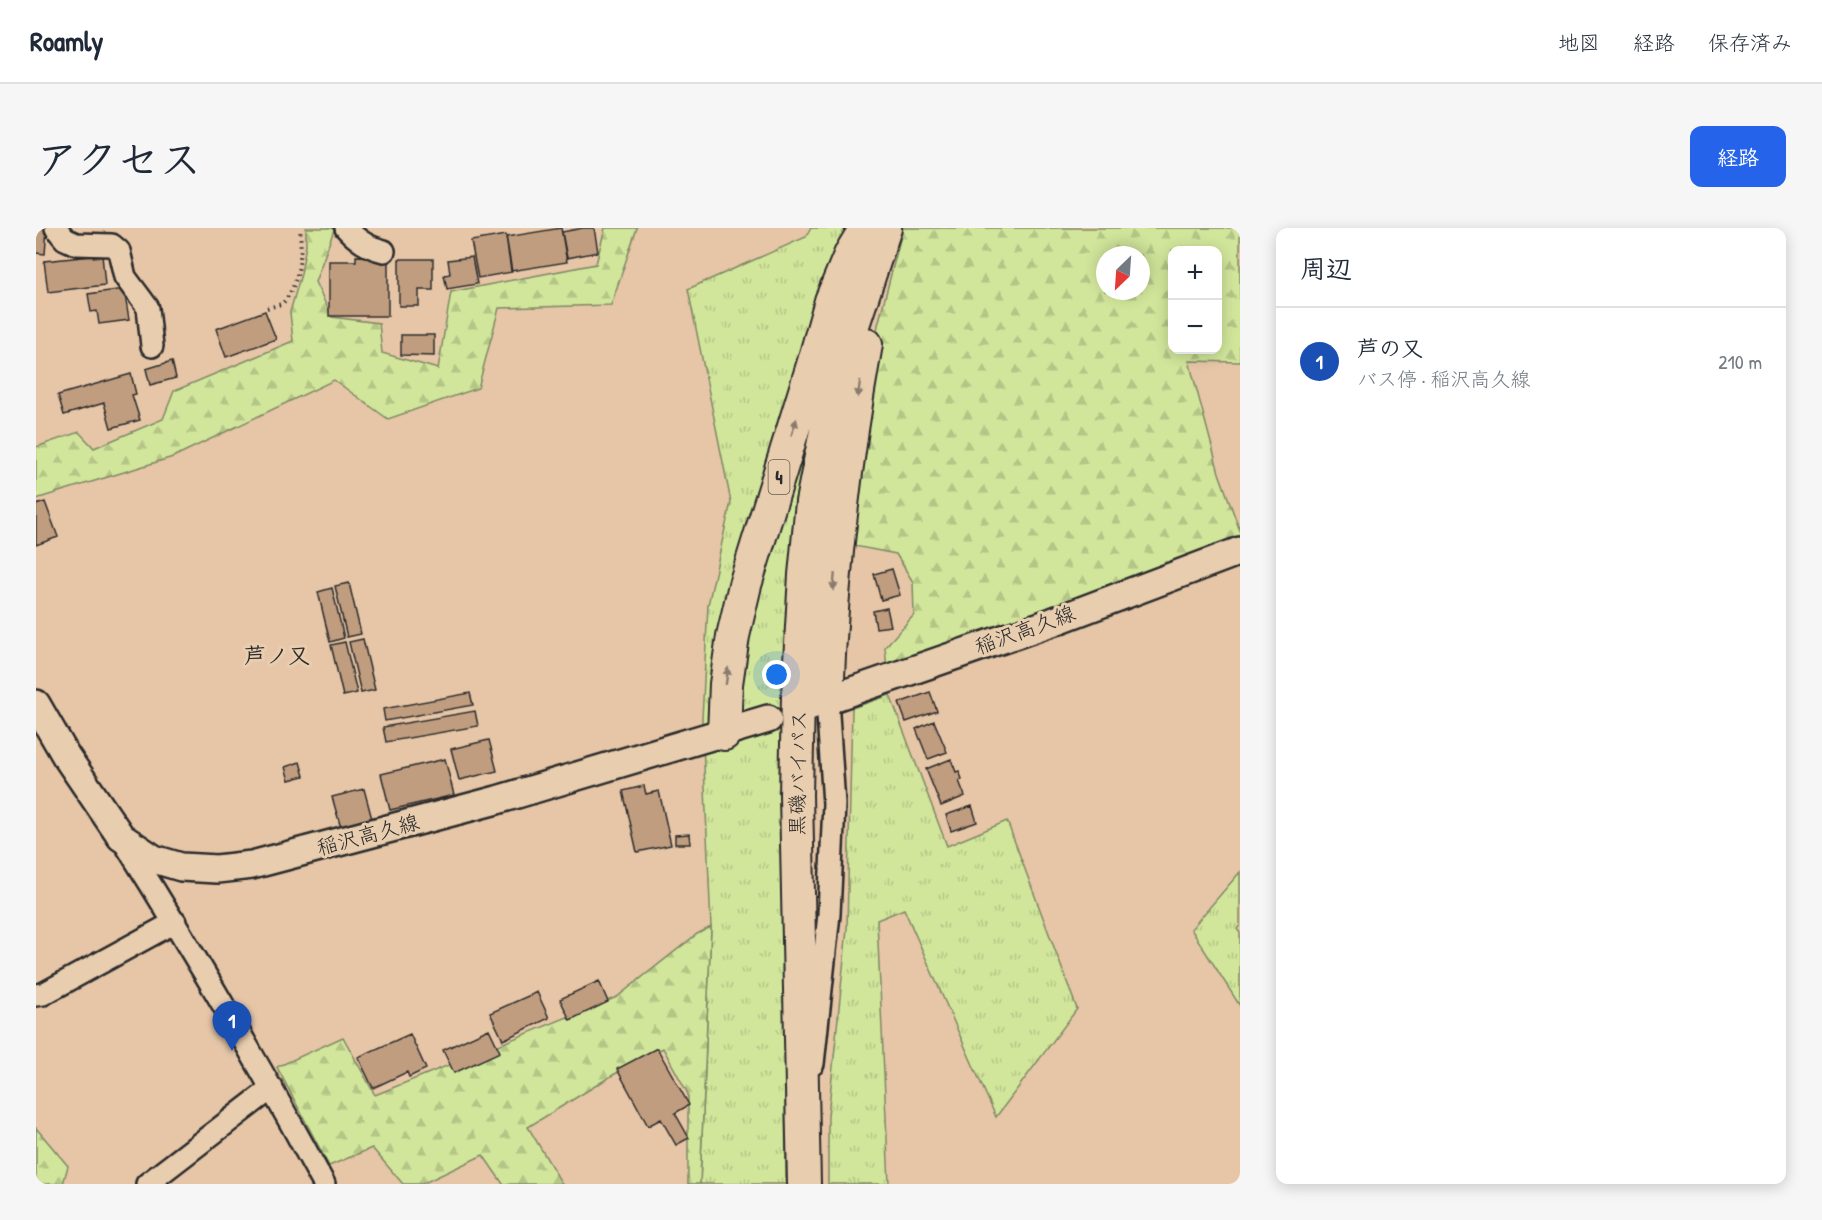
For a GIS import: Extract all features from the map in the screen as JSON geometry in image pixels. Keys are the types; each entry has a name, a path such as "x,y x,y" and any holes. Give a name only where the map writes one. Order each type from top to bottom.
{"highway":[{"name":"4","path":"724,734 726,684 733,636 745,585 831,301 851,253 866,228"},
{"name":"4","path":"818,703 830,634 840,527 860,380 886,228"},
{"name":"黒磯バイパス","path":"804,1184 796,795 798,695 807,554 812,502 842,363 886,228"}],"main road":[{"name":"稲沢高久線","path":"818,703 1052,622 1240,551"},
{"name":"稲沢高久線","path":"36,704 71,765 121,837 154,859 181,867 217,869 252,865 497,800 768,720"}],"street":[{"path":"56,228 65,239 76,244 111,245 119,251 125,277 148,308 152,346"},
{"path":"346,228 369,248 384,251"},
{"path":"803,1138 818,1028 829,914 834,804 818,703"},
{"path":"121,837 175,922 272,1088 324,1184"},
{"path":"36,995 43,994 175,922"},
{"path":"147,1184 272,1088"}],"path":[{"path":"267,308 282,304 295,285 301,245 300,228"}],"green space":[{"path":"306,228 332,228 334,230 315,282 332,317 379,323 382,353 438,369 451,292 596,264 605,228 637,228 611,305 499,308 478,388 388,419 334,380 173,457 36,499 36,447 79,432 94,448 163,419 174,391 293,341 290,312 301,274 306,245"},
{"path":"811,228 868,228 783,856 786,1184 700,1184 711,927 702,719 708,605 731,502 688,289 806,237"},
{"path":"903,228 1240,228 1240,362 1189,361 1219,473 1240,531 1240,541 887,670 885,647 914,615 913,582 896,554 849,545 860,441 878,325"},
{"path":"890,695 947,846 1007,821 1077,1009 996,1117 904,909 877,920 889,1184 828,1184 828,1116 847,929 852,708"},
{"path":"1240,872 1240,925 1237,929 1240,933 1240,1006 1191,929"},
{"path":"711,927 700,1184 688,1184 688,1094 663,1048 613,1075 528,1127 562,1184 503,1184 483,1155 422,1184 403,1184 372,1148 329,1166 277,1067 343,1037 375,1095 617,997 697,934"},
{"path":"36,1128 68,1166 63,1184 36,1184"}],"building":[{"path":"36,228 47,228 45,254 36,253"},
{"path":"561,228 567,262 511,271 506,237"},
{"path":"594,228 598,252 567,258 562,232"},
{"path":"506,235 512,272 478,278 471,241"},
{"path":"102,255 105,285 48,292 44,261"},
{"path":"356,256 388,257 388,316 329,316 329,261 356,261"},
{"path":"472,257 477,284 447,289 444,275 450,274 448,260"},
{"path":"399,259 433,259 433,290 419,290 419,306 399,306"},
{"path":"124,289 129,320 99,324 97,311 91,312 88,294"},
{"path":"265,311 276,339 226,357 216,329"},
{"path":"401,335 434,335 434,356 401,355"},
{"path":"172,361 176,378 150,385 146,369"},
{"path":"131,374 136,394 132,395 140,420 111,428 104,403 64,415 58,395"},
{"path":"45,502 58,537 36,545 36,505"},
{"path":"892,569 900,595 881,600 874,574"},
{"path":"349,583 361,634 347,637 335,586"},
{"path":"332,588 344,638 330,642 318,592"},
{"path":"887,608 891,626 876,628 873,611"},
{"path":"363,639 375,690 361,693 349,642"},
{"path":"345,642 357,693 343,696 331,645"},
{"path":"930,692 937,711 906,722 899,703"},
{"path":"470,693 473,705 385,721 383,709"},
{"path":"475,711 478,726 386,742 383,727"},
{"path":"934,721 947,752 928,759 916,729"},
{"path":"489,740 497,771 459,780 451,749"},
{"path":"445,759 454,795 390,810 381,774"},
{"path":"951,759 956,772 959,771 962,779 959,781 965,796 941,806 926,769"},
{"path":"300,762 304,776 289,780 285,767"},
{"path":"644,786 646,794 659,791 671,845 637,852 623,791"},
{"path":"364,789 372,819 341,828 332,797"},
{"path":"972,806 977,822 951,831 946,815"},
{"path":"689,834 690,844 675,844 675,835"},
{"path":"599,981 608,1002 570,1020 560,999"},
{"path":"537,992 549,1018 503,1040 490,1013"},
{"path":"489,1029 500,1052 454,1073 443,1050"},
{"path":"410,1034 426,1069 409,1077 407,1072 373,1088 358,1057"},
{"path":"657,1048 689,1105 675,1113 689,1138 676,1145 661,1119 648,1126 617,1069"}],"place":[{"name":"芦の又","path":"232,1051"}],"district":[{"name":"芦ノ又","path":"277,655"}]}
